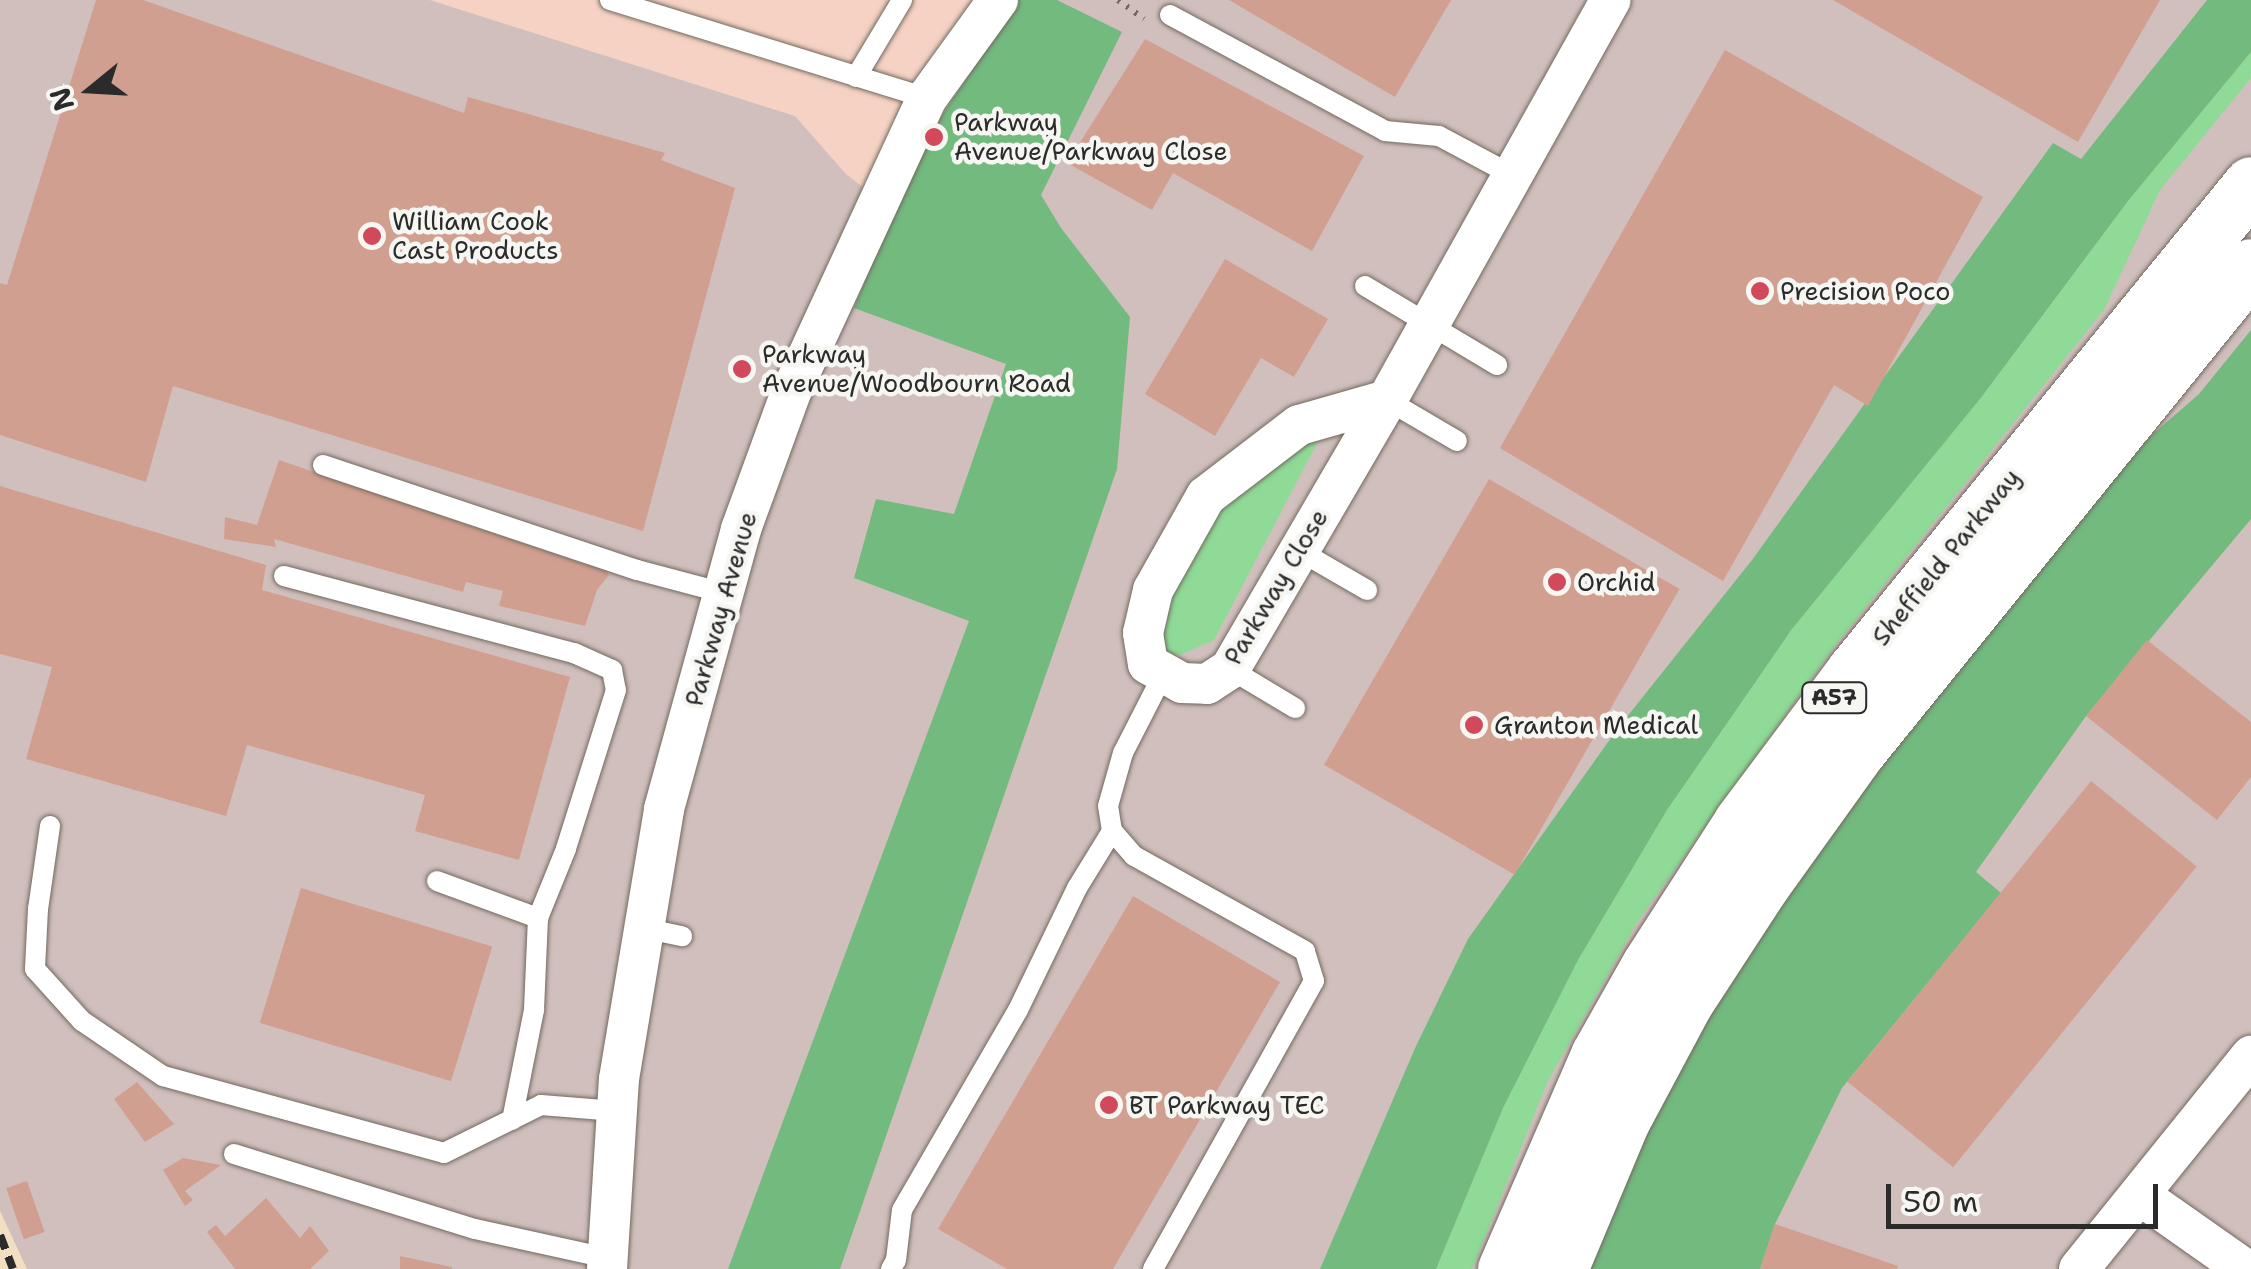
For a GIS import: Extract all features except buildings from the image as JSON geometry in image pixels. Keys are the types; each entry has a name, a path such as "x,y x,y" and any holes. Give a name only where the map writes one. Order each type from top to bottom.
{"highway":[{"name":"Sheffield Parkway","path":"1505,1269 1598,1056 1741,822 1854,671 2251,184"},
{"name":"Sheffield Parkway","path":"1560,1269 1622,1120 1686,1003 1762,884 1858,751 2251,266"}],"street":[{"name":"Parkway Avenue","path":"607,1264 616,1111 663,932 664,809 741,530 792,390 927,98 998,0"},
{"name":"Parkway Close","path":"1164,672 1182,682 1208,684 1230,669 1612,0"},
{"path":"1164,672 1148,664 1143,633 1153,590 1206,496 1299,425 1386,400"},
{"path":"2079,1269 2251,1056"},
{"path":"2141,1196 2244,1269"}],"lane":[{"path":"610,0 927,98"},
{"path":"856,77 902,0"},
{"path":"1170,15 1385,131 1439,136 1512,174"},
{"path":"1365,286 1497,365"},
{"path":"1386,400 1457,442"},
{"path":"324,464 637,570 724,593"},
{"path":"1298,550 1367,590"},
{"path":"284,576 574,653 612,670 616,690 566,850 538,918 534,1010 512,1120"},
{"path":"1230,669 1296,708"},
{"path":"1153,1269 1314,981 1305,950 1134,856 1112,830 1108,806 1123,754 1164,672"},
{"path":"50,826 38,909 35,969 82,1021 162,1076 444,1153 541,1106 616,1111"},
{"path":"891,1269 896,1260 902,1210 1018,1010 1077,888 1112,830"},
{"path":"436,881 538,918"},
{"path":"234,1154 475,1229 607,1264"}],"shaded area":[{"path":"0,0 430,0 795,116 846,174 868,191 975,0 2251,0 2251,1269 27,1269 0,1211"},
{"path":"430,0 975,0 869,191 846,174 795,116"}],"green space":[{"path":"1018,0 1057,0 1122,32 1041,195 1061,228 1130,317 1117,469 840,1269 728,1269 969,621 854,578 876,499 954,514 1006,364 854,308 916,155"},
{"path":"2207,0 2251,0 2251,52 2128,201 1980,399 1792,629 1667,810 1578,960 1503,1108 1436,1269 1320,1269 1416,1046 1468,939 1618,728 1752,560 2053,143 2081,159"},
{"path":"2251,52 2251,78 2160,190 2104,310 1834,647 1638,921 1548,1081 1472,1269 1436,1269 1503,1108 1578,960 1667,810 1792,629 1980,399 2128,201"},
{"path":"2251,330 2251,519 2086,716 1976,872 2001,893 1842,1088 1775,1224 1760,1269 1578,1269 1611,1181 1807,850 2115,467 2199,394"},
{"path":"1337,405 1214,640 1180,655 1157,652 1158,592 1214,492"}],"railway":[{"path":"0,1235 13,1269"}],"place":[{"name":"Parkway Avenue/Parkway Close","path":"934,137"},
{"name":"William Cook Cast Products","path":"372,236"},
{"name":"Precision Poco","path":"1760,291"},
{"name":"Parkway Avenue/Woodbourn Road","path":"742,369"},
{"name":"Orchid","path":"1557,582"},
{"name":"Granton Medical","path":"1474,725"},
{"name":"BT Parkway TEC","path":"1109,1105"}]}
